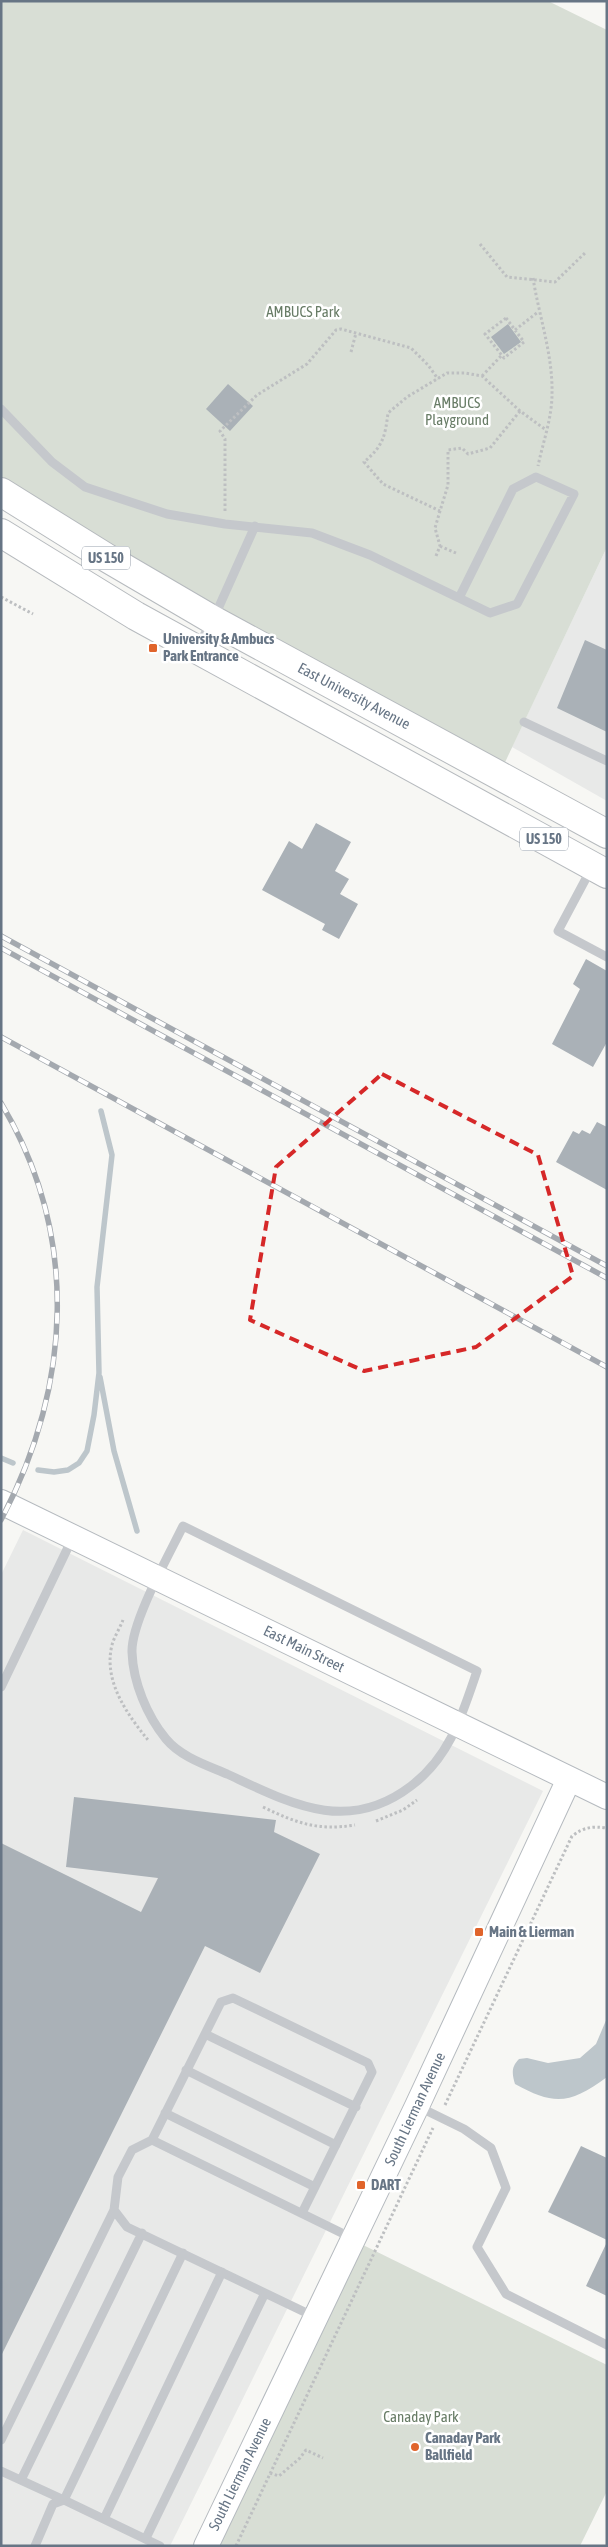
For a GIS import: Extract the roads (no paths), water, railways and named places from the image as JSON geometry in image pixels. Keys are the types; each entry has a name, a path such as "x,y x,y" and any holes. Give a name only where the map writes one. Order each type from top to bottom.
{"main road":[{"name":"East University Avenue","path":"1,492 107,558 213,620 607,834"},
{"name":"US 150","path":"1,533 128,611 600,870"}],"street":[{"name":"East Main Street","path":"1,1502 607,1797"},
{"name":"South Lierman Avenue","path":"206,2546 417,2106 569,1779"}],"lane":[{"path":"1,409 52,462 85,486 167,514 225,524 312,533 370,555 490,613 517,604 574,494 536,476 513,489 459,598"},
{"path":"197,649 213,620 255,526"},
{"path":"524,722 607,761"},
{"path":"600,870 558,931 607,957"},
{"path":"183,1526 476,1671 459,1725 447,1747 434,1764 410,1787 368,1808 347,1812 304,1808 275,1797 186,1755 167,1740 152,1718 141,1694 132,1651 136,1630 157,1578 183,1526"},
{"path":"1,1687 73,1537"},
{"path":"1,2440 114,2210 118,2177 132,2150 152,2140 221,2002 233,1998 368,2063 372,2072 302,2213"},
{"path":"205,2034 356,2107"},
{"path":"186,2070 336,2145"},
{"path":"417,2106 464,2128 491,2148 506,2188 477,2247 506,2294 607,2345"},
{"path":"165,2114 315,2188"},
{"path":"152,2140 354,2239"},
{"path":"114,2210 127,2227 316,2317"},
{"path":"21,2480 142,2234"},
{"path":"35,2546 54,2504 64,2500 183,2253"},
{"path":"104,2519 222,2272"},
{"path":"146,2538 265,2293"},
{"path":"1,2471 160,2546"}],"waterway":[{"path":"38,1470 54,1472 68,1470 79,1463 87,1451 94,1415 99,1373 97,1287 112,1155 101,1111"},
{"path":"100,1377 114,1451 137,1531"},
{"path":"1,1458 13,1463"}],"railway":[{"path":"1,936 607,1266"},
{"path":"1,948 607,1278"},
{"path":"1,1037 607,1367"},
{"path":"1,1103 27,1153 44,1205 54,1257 57,1310 53,1364 42,1416 25,1469 1,1520"}],"place":[{"name":"University & Ambucs Park Entrance","path":"153,648"},
{"name":"Main & Lierman","path":"479,1932"},
{"name":"DART","path":"361,2185"},
{"name":"Canaday Park Ballfield","path":"415,2447"}],"park label":[{"name":"AMBUCS Park","path":"303,312"},
{"name":"AMBUCS Playground","path":"457,412"},
{"name":"Canaday Park","path":"421,2417"}]}
